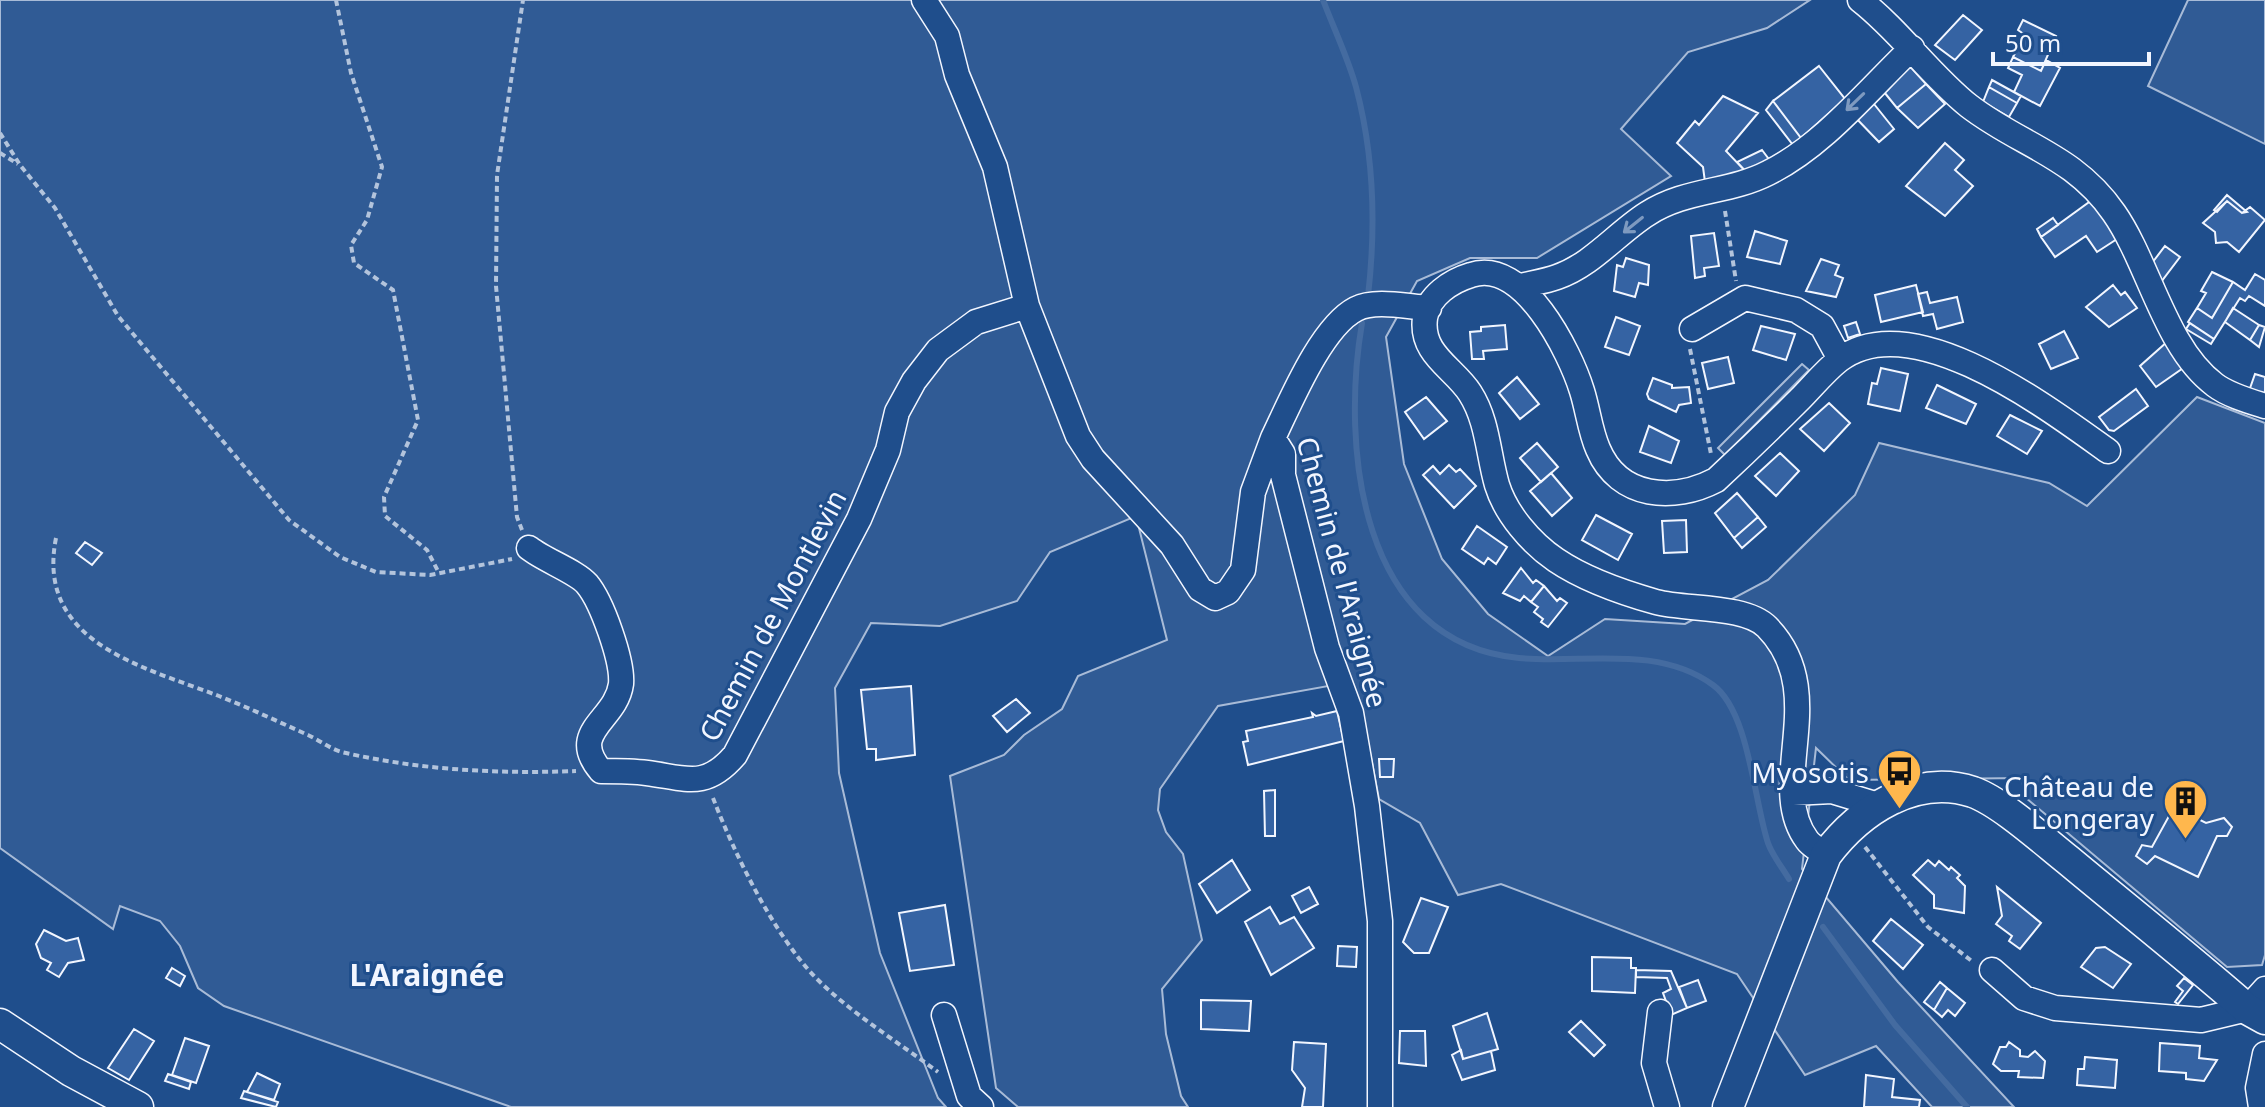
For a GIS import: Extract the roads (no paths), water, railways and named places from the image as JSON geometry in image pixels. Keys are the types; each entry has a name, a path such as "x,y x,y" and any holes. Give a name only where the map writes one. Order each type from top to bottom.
{"main road":[{"path":"1734,1093 1826,855 1847,828 1878,805 1899,796 1938,787 1974,793 2025,825 2259,1006"},
{"path":"0,1024 71,1071 138,1107"}],"street":[{"path":"1868,2 1966,103 1988,120 2059,158 2087,181 2114,213 2175,334 2199,371 2216,386 2265,406"},
{"path":"930,4 947,36 969,107 995,167 1027,306 1078,436 1093,459 1172,545 1200,589 1215,598 1228,592 1243,570 1243,543 1253,492 1273,438"},
{"path":"1521,286 1568,272 1646,214 1678,196 1740,186 1770,172 1801,153 1912,48"},
{"path":"1826,855 1807,840 1797,816 1793,793 1798,684 1787,655 1766,626 1748,616 1657,602 1600,582 1556,561 1531,539 1512,515 1498,487 1480,412 1468,390 1437,359 1426,339 1425,318 1434,298 1453,282 1475,273 1496,274 1521,286 1565,352 1582,389 1598,451 1616,473 1640,490 1667,496 1692,492 1716,480 1840,359 1873,345 1911,347 1968,362 2018,388 2108,451"},
{"path":"1692,329 1745,298 1796,310 1822,326 1840,359"},
{"name":"Chemin de l'Araignée","path":"1380,1107 1380,921 1367,806 1351,713 1327,648 1283,475 1283,454 1273,438 1333,328 1357,308 1385,305 1429,308"},
{"name":"Chemin de Montlevin","path":"529,548 548,562 585,581 601,605 621,684 610,710 591,733 588,751 601,771 647,773 687,781 722,770 735,755 859,519 888,450 897,412 914,381 938,350 976,322 1027,306"},
{"path":"1793,793 1832,791 1878,805"},
{"path":"1992,970 2024,998 2055,1008 2201,1020 2259,1006"},
{"path":"1660,1012 1654,1063 1667,1107"},
{"path":"944,1015 975,1101"},
{"path":"2261,1107 2258,1088 2265,1054"}],"waterway":[{"path":"1323,0 1353,76 1367,139 1372,191 1368,296"},
{"path":"1362,323 1356,372 1355,426 1360,480 1373,531 1393,578 1424,617 1465,644 1519,658 1644,660 1691,672 1713,685 1725,698 1743,735 1768,843 1789,879"},
{"path":"1823,927 1895,1025 1967,1107"}],"place":[{"name":"Myosotis","path":"1900,811"},
{"name":"Château de Longeray","path":"2185,841"}],"district":[{"name":"L'Araignée","path":"427,974"}]}
